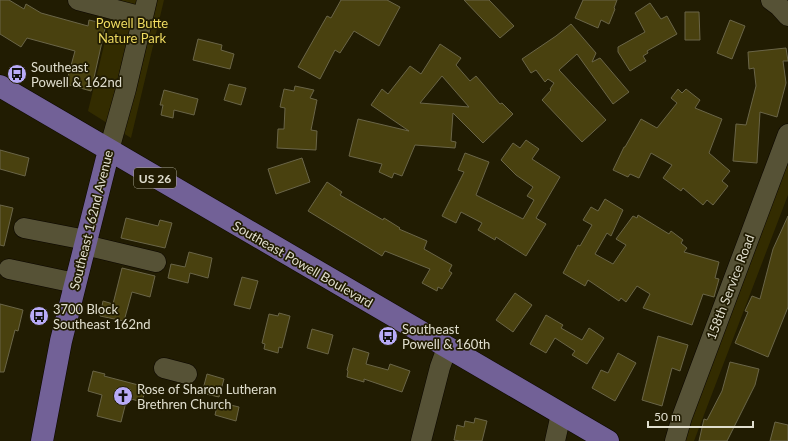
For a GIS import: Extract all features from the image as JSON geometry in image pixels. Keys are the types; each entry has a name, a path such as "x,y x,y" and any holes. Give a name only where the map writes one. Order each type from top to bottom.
{"main road":[{"name":"Southeast Powell Boulevard","path":"0,86 608,441"},
{"name":"Southeast 162nd Avenue","path":"42,441 55,367 109,150"}],"street":[{"path":"78,0 145,9"},
{"path":"771,0 788,16"},
{"name":"Southeast 162nd Avenue","path":"109,150 145,9"},
{"name":"158th Service Road","path":"675,441 682,417 788,134"},
{"path":"24,228 86,242 156,262"},
{"path":"9,269 75,283"},
{"path":"421,441 440,368 447,348"},
{"path":"164,368 187,374"},
{"path":"555,441 561,414"}],"green space":[{"name":"Powell Butte Nature Park","path":"115,0 164,0 131,138 88,111"},
{"path":"788,123 788,195 694,441 667,441"}],"building":[{"path":"0,0 9,0 24,9 26,4 41,13 88,26 89,20 106,24 91,91 66,84 75,51 27,38 21,47 0,34"},
{"path":"341,0 387,0 400,7 379,46 354,31 340,53 335,50 320,79 298,67 327,16 331,18"},
{"path":"464,0 489,0 514,26 500,38"},
{"path":"583,0 617,0 609,24 601,20 598,28 575,18"},
{"path":"650,3 661,19 667,16 677,34 647,51 648,53 643,56 646,61 630,71 618,52 618,47 645,32 635,13"},
{"path":"685,12 699,12 700,40 685,40"},
{"path":"730,20 745,26 732,59 717,53"},
{"path":"571,24 596,53 592,62 600,58 629,92 613,104 577,54 559,70 606,120 582,142 542,100 551,90 550,89 554,83 548,79 545,82 536,70 531,73 522,59"},
{"path":"198,39 222,45 221,50 234,54 230,69 193,60"},
{"path":"440,44 461,58 456,65 470,81 476,76 500,104 502,103 513,114 483,143 453,113 451,141 456,142 455,148 415,145 402,176 394,173 392,178 379,172 382,164 349,156 358,119 409,131 371,105 382,89 388,94 410,66 421,74","holes":["442,76 469,107 420,103"]},
{"path":"786,48 788,61 783,61 786,83 777,117 760,112 757,163 733,161 736,124 746,125 756,86 754,68 749,69 748,52"},
{"path":"229,84 246,88 241,105 224,100"},
{"path":"295,86 314,90 310,98 317,100 311,130 317,131 316,150 277,148 278,129 284,129 285,108 280,107 284,89 294,91"},
{"path":"678,89 682,93 686,89 700,100 695,108 722,119 709,153 730,171 722,181 728,186 713,205 707,200 703,205 683,188 681,191 663,178 672,165 651,153 639,178 630,174 628,177 613,170 624,147 641,119 657,128 677,103 671,98"},
{"path":"164,90 198,99 194,115 174,110 173,118 161,115 163,105 160,105"},
{"path":"526,140 539,149 532,159 560,177 536,218 546,224 526,256 496,237 495,240 478,230 482,223 461,212 456,223 442,216 464,172 458,170 465,153 489,162 476,195 523,219 534,200 527,196 533,187 516,175 501,160 513,143 520,148"},
{"path":"0,150 29,158 25,176 0,169"},
{"path":"302,158 310,182 276,194 268,169"},
{"path":"327,182 342,192 340,195 383,220 384,218 400,228 399,229 427,241 424,249 452,265 449,271 452,273 442,289 438,287 437,291 422,283 430,269 385,251 382,256 308,211"},
{"path":"605,199 623,210 611,236 607,233 595,254 613,264 626,245 616,239 633,216 637,218 638,215 669,234 671,231 683,240 681,243 687,248 684,252 719,262 715,278 719,279 714,297 703,294 692,325 643,308 650,294 637,286 626,302 621,298 619,301 588,280 585,286 563,273 578,245 580,246 592,225 583,220 591,207 598,211"},
{"path":"0,205 13,208 4,246 0,245"},
{"path":"788,216 788,307 768,357 735,343 748,312 745,311 752,296 760,299 773,249"},
{"path":"126,218 158,226 160,220 172,223 165,248 121,238"},
{"path":"189,252 212,258 208,278 190,273 188,283 168,278 171,264 185,267"},
{"path":"122,268 155,276 150,297 132,292 124,321 100,316 103,301 113,304"},
{"path":"242,277 258,281 250,309 234,305"},
{"path":"515,293 532,305 513,332 496,320"},
{"path":"0,304 23,310 18,331 15,330 4,372 0,372"},
{"path":"279,313 290,316 282,348 279,347 278,353 264,349 265,344 262,343 269,314 278,316"},
{"path":"546,315 563,325 561,328 582,340 589,328 604,338 587,364 572,355 575,351 555,338 546,353 530,344"},
{"path":"312,329 333,335 328,354 307,348"},
{"path":"658,336 688,345 680,371 672,368 662,406 642,400"},
{"path":"353,348 369,353 366,364 388,370 390,364 410,371 402,392 364,379 364,382 347,377 347,370"},
{"path":"618,353 636,363 615,401 592,388 601,370 608,373"},
{"path":"730,362 759,369 755,385 727,441 699,441 704,419 707,420 722,391"},
{"name":"Rose of Sharon Lutheran Brethren Church","path":"93,371 105,374 104,376 146,387 142,402 127,398 121,422 97,416 102,395 88,391"},
{"path":"207,374 224,379 219,397 202,393"},
{"path":"218,402 239,407 236,421 215,415"},
{"path":"475,418 487,421 482,441 454,440 457,425 464,427 465,421 474,423"},
{"path":"775,422 788,425 788,441 770,441"}],"place":[{"name":"Southeast Powell & 162nd","path":"17,74"},
{"name":"3700 Block Southeast 162nd","path":"39,316"},
{"name":"Southeast Powell & 160th","path":"388,336"},
{"name":"Rose of Sharon Lutheran Brethren Church","path":"123,396"}]}
